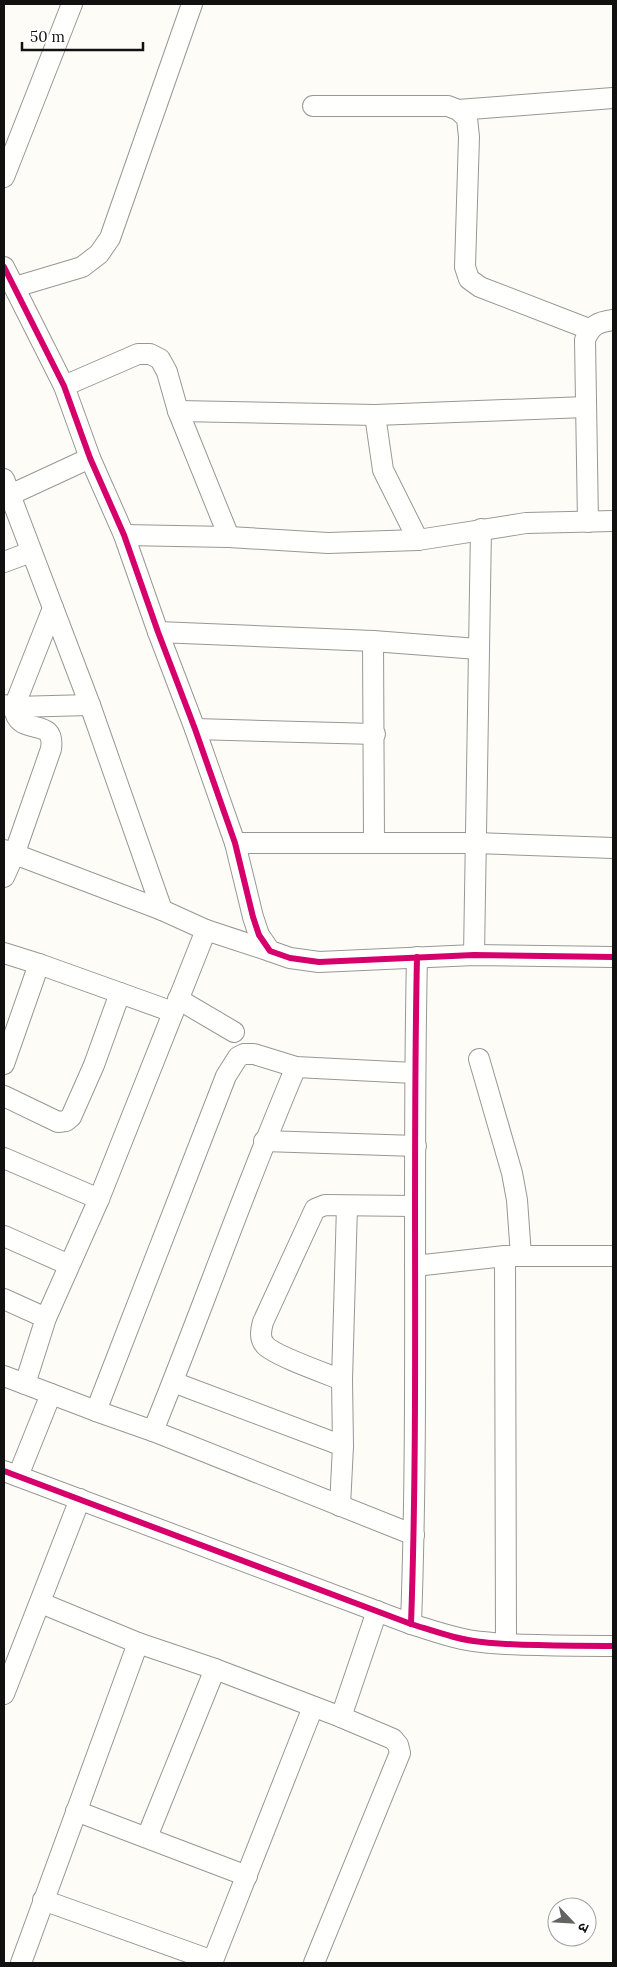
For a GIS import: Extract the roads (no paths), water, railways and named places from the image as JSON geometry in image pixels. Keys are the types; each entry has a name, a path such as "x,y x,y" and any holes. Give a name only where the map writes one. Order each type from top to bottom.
{"street":[{"path":"4,177 72,4"},
{"path":"15,287 82,267 99,254 110,238 192,4"},
{"path":"458,110 613,98"},
{"path":"313,106 448,106 458,110 467,118 469,137 465,267 469,278 480,287 589,330"},
{"path":"4,267 64,386 90,458 124,535 235,843 259,935 270,950"},
{"path":"588,522 585,340 589,330 599,322 613,320"},
{"path":"64,386 138,354 150,354 160,359 167,372 178,411 229,537"},
{"path":"178,411 375,416 586,407"},
{"path":"375,416 383,470 418,540"},
{"path":"90,458 7,487 90,705 162,910"},
{"path":"124,535 229,537 328,543 418,540 526,523 613,521"},
{"path":"474,955 480,529"},
{"path":"4,562 32,552"},
{"path":"9,706 53,608"},
{"path":"158,632 373,641 478,649"},
{"path":"373,641 374,842"},
{"path":"9,706 90,705"},
{"path":"4,877 9,853 51,750 53,740 51,734 44,728 28,726 19,721 9,706"},
{"path":"195,729 374,734"},
{"path":"235,843 476,843 613,848"},
{"path":"9,853 162,910 206,930 290,958 319,962 474,955 613,957"},
{"path":"24,1384 46,1318 99,1198 206,930"},
{"path":"4,953 120,993 176,1006 234,1032"},
{"path":"411,1624 414,1535 414,1206 416,1146 414,1073 417,957"},
{"path":"4,1064 40,964"},
{"path":"4,1096 58,1122 66,1121 71,1117 94,1066 120,993"},
{"path":"96,1411 226,1076 238,1057 244,1054 254,1054 296,1067 414,1073"},
{"path":"479,1059 512,1173 517,1200 513,1256 506,1644"},
{"path":"153,1431 230,1236 264,1141 296,1067"},
{"path":"264,1141 416,1146"},
{"path":"4,1158 99,1198"},
{"path":"342,1380 278,1353 265,1345 261,1336 262,1322 315,1209 325,1205 414,1206"},
{"path":"340,1506 343,1446 342,1380 347,1206"},
{"path":"4,1236 69,1265"},
{"path":"415,1266 513,1256 613,1256"},
{"path":"4,1299 46,1318"},
{"path":"4,1376 153,1431 414,1535"},
{"path":"173,1382 343,1446"},
{"path":"51,1394 11,1473 411,1624 459,1638 506,1644 613,1646"},
{"path":"4,1694 80,1499"},
{"path":"41,1603 138,1643 215,1669 342,1717 392,1739 398,1745 400,1753 314,1963"},
{"path":"342,1717 376,1610"},
{"path":"21,1963 138,1643"},
{"path":"147,1837 215,1669"},
{"path":"43,1900 213,1962 313,1707"},
{"path":"76,1811 248,1876"}]}
